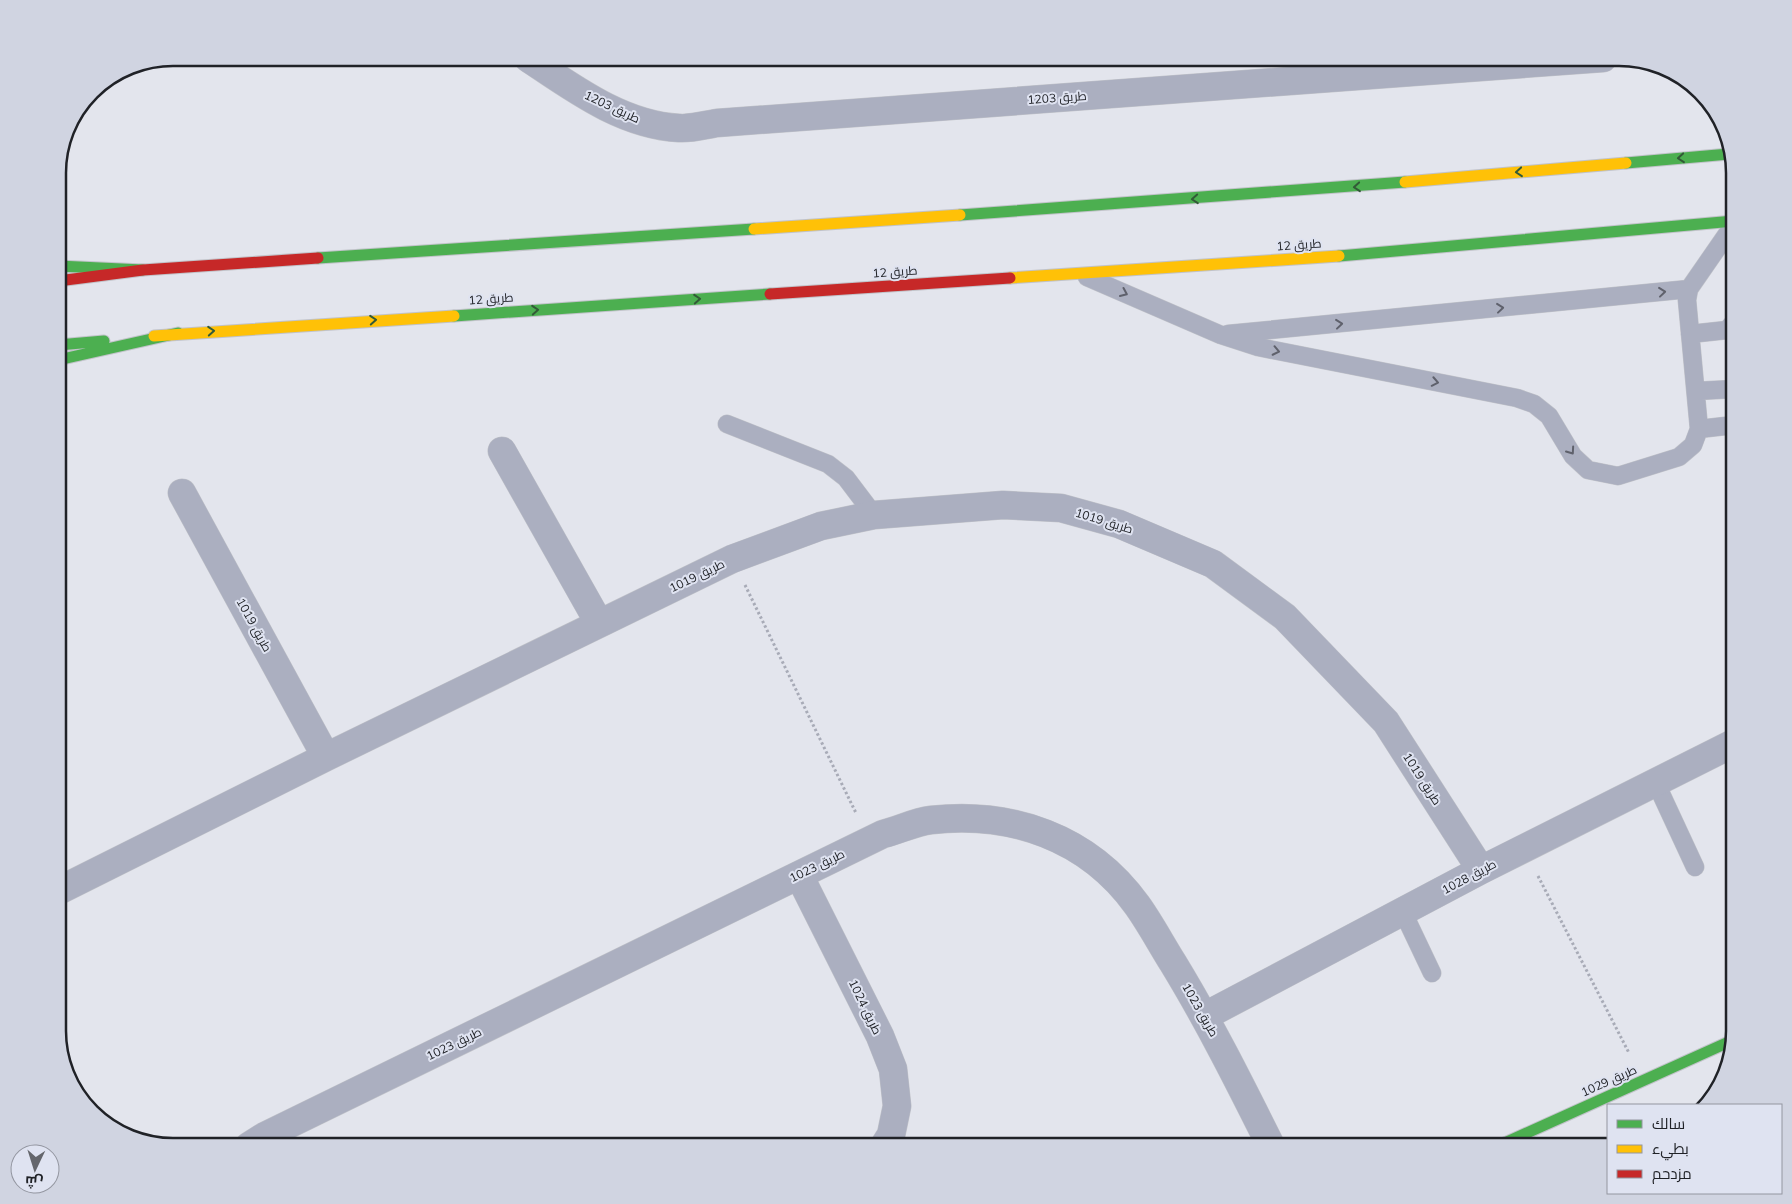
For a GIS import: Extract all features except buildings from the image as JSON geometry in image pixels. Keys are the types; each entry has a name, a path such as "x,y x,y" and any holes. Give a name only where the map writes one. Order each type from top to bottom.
{"main road":[{"path":"66,280 143,270 1296,192 1724,154"},
{"name":"طريق 12","path":"66,344 178,333 1312,258 1726,224"},
{"path":"66,266 143,270"},
{"path":"66,358 178,333"},
{"name":"طريق 1029","path":"1516,1138 1725,1044"}],"street":[{"name":"طريق 1203","path":"540,66 578,91 638,122 680,128 1496,66"},
{"path":"502,451 599,623"},
{"name":"طريق 1019","path":"182,493 326,757"},
{"name":"طريق 1019","path":"66,887 326,757 732,559 821,526 874,515 1003,505 1061,508 1119,524 1213,564 1285,617 1386,722 1481,870"},
{"name":"طريق 1028","path":"1205,1016 1481,870 1726,747"},
{"name":"طريق 1023","path":"265,1138 870,841 928,820 976,817 1022,824 1066,842 1104,869 1136,904 1205,1016 1267,1138"},
{"name":"طريق 1024","path":"799,875 880,1036 893,1069 897,1106 895,1138"}],"lane":[{"path":"1080,273 1220,335 1258,347 1534,404 1549,416 1573,456 1588,470 1618,476 1680,457 1694,445 1699,429 1686,300 1689,289 1726,235"},
{"path":"1220,335 1689,289"},
{"path":"1690,334 1726,330"},
{"path":"1696,391 1726,389"},
{"path":"727,424 828,464 846,478 874,515"},
{"path":"1699,429 1726,426"},
{"path":"1656,783 1695,867"},
{"path":"1403,912 1432,973"}],"path":[{"path":"732,559 870,841"},
{"path":"1525,848 1622,1041"}],"traffic: fast":[{"path":"1626,163 1724,154"},
{"path":"960,215 1405,182"},
{"path":"1339,256 1726,222"},
{"path":"318,258 754,229"},
{"path":"66,266 143,270"},
{"path":"454,316 770,294"},
{"path":"66,358 178,333"},
{"path":"66,344 104,341"},
{"path":"1516,1138 1725,1044"}],"traffic: slow":[{"path":"1405,182 1626,163"},
{"path":"754,229 960,215"},
{"path":"1010,278 1339,256"},
{"path":"154,336 454,316"}],"traffic: jam":[{"path":"66,280 143,270 318,258"},
{"path":"770,294 1010,278"}]}
